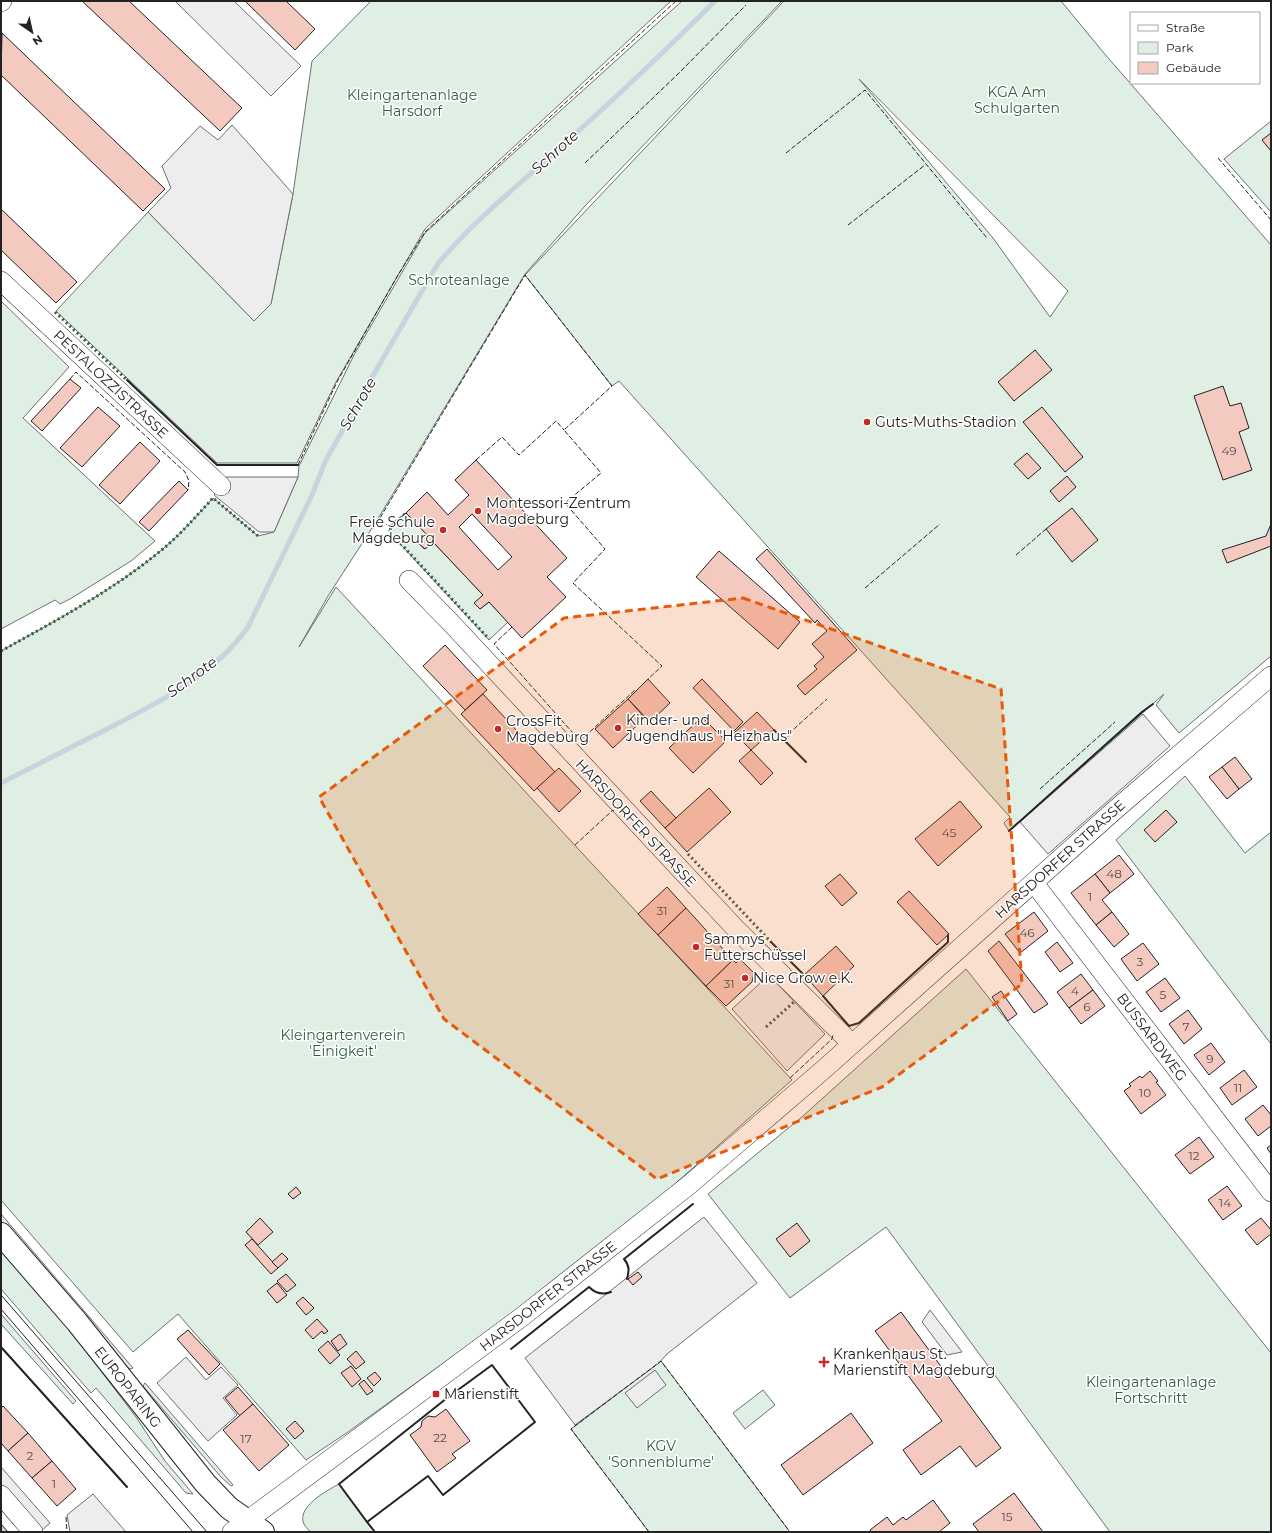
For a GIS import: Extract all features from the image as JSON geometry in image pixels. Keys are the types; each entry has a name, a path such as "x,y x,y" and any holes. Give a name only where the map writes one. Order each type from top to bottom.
{"main road":[{"name":"EUROPARING","path":"1,1234 77,1322 205,1482 247,1528"}],"street":[{"name":"PESTALOZZISTRASSE","path":"1,281 220,486"},
{"name":"HARSDORFER STRASSE","path":"409,580 735,928 852,1044"},
{"name":"HARSDORFER STRASSE","path":"247,1528 598,1259 689,1185 852,1044 1034,883 1116,808 1271,676"},
{"name":"BUSSARDWEG","path":"1034,883 1271,1192"},
{"path":"1,1495 33,1532"}],"highlighted area":[{"path":"743,598 1001,689 1022,984 882,1087 657,1179 444,1019 319,797 564,618"}],"green space":[{"name":"Kleingartenanlage Harsdorf","path":"371,1 671,1 425,229 336,382 297,463 217,463 56,311 148,212 253,320 271,304 293,194 312,61"},
{"name":"Kleingartenverein 'Einigkeit'","path":"682,1 782,1 585,206 525,274 373,527 374,528 372,528 328,596 299,647 336,587 792,1080 667,1191 517,1310 348,1432 306,1460 178,1314 133,1352 1,1200 1,651 85,604 145,563 171,542 213,498 258,536 274,532 298,477 299,466 355,353 425,233"},
{"name":"Guts-Muths-Stadion","path":"784,1 1061,1 1130,84 1271,245 1271,656 1179,733 1156,705 1164,694 1009,831 1004,823 1010,817 619,381 612,386 525,275","holes":["859,79 1068,291 1050,317 993,238"]},
{"path":"1271,121 1271,212 1224,159"},
{"path":"1,301 69,367 23,418 155,541 131,561 70,599 60,604 55,600 1,629"},
{"path":"406,513 427,535 419,543 424,549 433,542 483,595 475,603 480,609 489,602 508,622 489,640 389,532 390,525"},
{"path":"1185,776 1245,853 1271,832 1271,1044 1116,840"},
{"name":"Kleingartenanlage Fortschritt","path":"966,969 1271,1353 1271,1532 1110,1532 886,1227 790,1298 708,1194 803,1116"},
{"path":"1,1214 133,1368 130,1369 127,1367 1,1221"},
{"path":"1,1248 56,1312 136,1417 165,1461 193,1494 186,1493 96,1388 91,1393 1,1289"},
{"path":"1,1314 76,1401 73,1404 1,1324"},
{"name":"KGV 'Sonnenblume'","path":"661,1361 790,1532 649,1532 571,1429"},
{"path":"145,1383 233,1485 231,1486 221,1477 143,1386"},
{"path":"763,1390 775,1405 745,1429 733,1413"},
{"path":"339,1484 375,1532 311,1532 304,1525 303,1518 305,1511 310,1504 325,1492"}],"shaded area":[{"path":"175,1 234,1 301,66 271,96"},
{"path":"232,125 293,194 271,304 254,321 148,212 171,188 162,166 200,126 218,140"},
{"path":"226,477 298,477 274,532 259,532 214,495"},
{"path":"1143,714 1170,746 1048,854 1020,822"},
{"path":"769,975 825,1034 787,1071 732,1009"},
{"path":"704,1217 757,1283 667,1354 659,1363 575,1425 525,1358"},
{"path":"930,1310 962,1352 947,1355 922,1322"},
{"path":"186,1357 206,1380 221,1367 238,1385 223,1398 237,1415 208,1441 157,1383"},
{"path":"655,1370 666,1385 637,1408 625,1393"},
{"path":"1,1467 50,1523 40,1532 1,1488"},
{"path":"93,1494 126,1532 70,1532 67,1515"}],"building":[{"path":"82,1 129,1 242,108 220,131"},
{"path":"245,1 286,1 315,29 295,50"},
{"path":"2,33 165,189 143,211 1,75"},
{"path":"1271,133 1271,151 1262,140"},
{"path":"1,209 77,282 56,303 1,250"},
{"path":"1035,350 1052,370 1014,401 998,382"},
{"path":"70,379 81,388 42,431 31,421"},
{"path":"1223,386 1230,406 1241,403 1249,428 1239,432 1252,470 1223,480 1194,396"},
{"path":"98,407 120,426 82,467 60,448"},
{"path":"1042,407 1083,457 1065,472 1023,422"},
{"path":"140,442 160,461 120,504 99,485"},
{"path":"1027,453 1041,468 1028,479 1014,464"},
{"path":"476,460 567,558 547,577 566,597 522,638 489,602 480,609 474,603 483,595 433,542 425,549 418,543 427,535 406,513 427,492 448,515 469,495 455,480","holes":["472,514 512,557 498,570 459,527"]},
{"path":"1067,476 1076,487 1059,502 1050,491"},
{"path":"179,481 188,490 149,531 139,522"},
{"path":"1072,508 1098,540 1072,562 1046,529"},
{"path":"1271,524 1271,546 1227,563 1222,550 1266,536"},
{"path":"767,549 857,650 805,695 797,686 817,669 814,666 824,657 812,644 827,631 817,620 815,623 756,559"},
{"path":"719,551 800,622 778,649 696,577"},
{"path":"445,645 487,690 465,710 423,666"},
{"path":"648,679 670,703 650,722 628,699"},
{"path":"702,679 743,722 734,731 693,688"},
{"path":"483,694 555,772 534,791 461,714"},
{"path":"628,699 645,718 613,748 595,729"},
{"path":"757,712 774,730 751,750 734,733"},
{"path":"702,717 726,741 693,773 669,748"},
{"path":"751,750 773,773 761,785 739,761"},
{"path":"1235,757 1252,779 1239,789 1222,767"},
{"path":"1222,767 1239,789 1227,799 1209,777"},
{"path":"559,768 581,791 559,812 537,788"},
{"path":"709,788 731,812 687,852 665,828"},
{"path":"651,791 676,818 665,828 640,801"},
{"path":"960,801 982,827 938,866 915,839"},
{"path":"1166,810 1177,822 1155,842 1144,830"},
{"path":"1119,855 1134,874 1110,893 1095,874"},
{"path":"840,874 857,893 842,906 825,886"},
{"path":"1095,874 1110,893 1102,900 1112,912 1096,925 1071,893"},
{"path":"667,887 686,908 658,935 638,914"},
{"path":"909,891 949,934 937,945 897,902"},
{"name":"Sammys Futterschüssel","path":"686,908 733,960 706,986 658,935"},
{"path":"1034,912 1048,931 1020,953 1005,934"},
{"path":"1112,912 1129,934 1114,947 1096,925"},
{"path":"999,941 1048,1004 1034,1013 988,951"},
{"path":"1057,942 1073,963 1060,972 1045,952"},
{"path":"1143,943 1159,964 1137,981 1121,959"},
{"path":"836,946 854,966 823,996 804,975"},
{"path":"740,959 754,973 752,982 726,1006 706,986 733,960 736,963"},
{"path":"1081,974 1093,990 1069,1008 1057,992"},
{"path":"1165,978 1180,998 1161,1012 1146,992"},
{"path":"1093,990 1105,1006 1081,1024 1069,1008"},
{"path":"1001,991 1017,1014 1008,1021 992,997"},
{"path":"1188,1010 1202,1029 1184,1044 1169,1024"},
{"path":"1211,1043 1225,1062 1209,1075 1194,1055"},
{"path":"1244,1070 1257,1087 1232,1105 1220,1088"},
{"path":"1150,1071 1166,1095 1141,1114 1124,1091 1131,1086 1129,1084 1140,1076 1142,1078"},
{"path":"1263,1105 1271,1115 1271,1126 1258,1136 1245,1119"},
{"path":"1199,1137 1214,1157 1190,1174 1175,1155"},
{"path":"1271,1145 1271,1154 1267,1148"},
{"path":"1227,1186 1242,1206 1223,1220 1208,1200"},
{"path":"296,1187 301,1193 293,1199 288,1194"},
{"path":"260,1218 273,1232 258,1245 246,1232"},
{"path":"1261,1218 1271,1230 1271,1234 1257,1245 1245,1230"},
{"path":"797,1223 810,1241 790,1257 776,1239"},
{"path":"252,1239 278,1268 271,1274 245,1245"},
{"path":"282,1253 288,1259 278,1268 272,1262"},
{"path":"638,1272 642,1277 633,1285 628,1279"},
{"path":"286,1274 296,1285 287,1292 277,1281"},
{"path":"277,1283 287,1295 277,1303 267,1291"},
{"path":"303,1297 314,1308 306,1315 296,1303"},
{"path":"901,1312 1001,1448 976,1467 960,1446 921,1475 903,1450 942,1421 875,1331"},
{"path":"317,1319 328,1331 324,1334 322,1331 313,1339 305,1330"},
{"path":"188,1330 220,1364 209,1375 177,1339"},
{"path":"340,1334 347,1344 338,1351 331,1341"},
{"path":"328,1341 340,1355 330,1364 318,1350"},
{"path":"356,1351 365,1362 356,1369 347,1359"},
{"path":"351,1366 361,1379 352,1387 341,1373"},
{"path":"375,1372 381,1379 374,1386 367,1378"},
{"path":"364,1380 373,1391 367,1395 359,1384"},
{"path":"238,1387 253,1404 240,1416 225,1398"},
{"path":"253,1404 289,1445 259,1471 223,1430"},
{"path":"3,1406 28,1433 8,1451 1,1443 1,1408"},
{"path":"446,1409 470,1441 452,1454 456,1458 437,1472 410,1435 421,1427 422,1421 428,1416 435,1417"},
{"path":"851,1413 873,1443 803,1495 781,1465"},
{"path":"295,1421 304,1431 295,1439 286,1429"},
{"path":"28,1433 52,1461 32,1478 8,1451"},
{"path":"52,1461 76,1489 57,1506 32,1478"},
{"path":"1014,1493 1043,1532 979,1532 973,1524"},
{"path":"933,1500 950,1523 939,1532 871,1532 870,1530 887,1517 893,1525 903,1517 906,1520"},
{"path":"1,1524 8,1532 1,1532"}],"waterway":[{"name":"Schrote","path":"1,783 162,700 200,675 218,661 234,645 248,627 312,495 325,462 437,265 469,230 610,102 715,1"}],"tram line":[{"path":"1,1295 207,1532"},
{"path":"1,1309 193,1532"}],"hedge":[{"path":"55,312 127,380"},
{"path":"1,651 85,604 145,563 171,542 213,498 258,536"},
{"path":"405,514 391,526 390,532 489,639"},
{"path":"688,854 771,942"},
{"path":"766,1027 794,1002"}],"fence":[{"path":"298,465 337,382 398,275 425,232 676,1"},
{"path":"585,163 679,73 746,5"},
{"path":"786,153 865,90 987,238"},
{"path":"1218,158 1271,220"},
{"path":"848,225 925,165"},
{"path":"406,513 389,527 380,518 525,275 612,386 564,430 601,473 565,503 605,549 573,583 662,666 647,680"},
{"path":"70,379 76,372 185,472 189,481 188,490"},
{"path":"476,460 502,437 519,455 556,421 564,430"},
{"path":"865,588 940,524"},
{"path":"1016,555 1046,529"},
{"path":"512,627 494,644 580,741 635,690"},
{"path":"785,740 795,728 827,699"},
{"path":"1040,789 1115,722"},
{"path":"575,845 613,810 614,811"},
{"path":"790,1078 832,1039 833,1035"},
{"path":"649,1532 571,1429 661,1361 790,1532"},
{"path":"66,1517 67,1532"}],"wall":[{"path":"127,380 217,465 298,465"},
{"path":"1009,831 1142,712 1153,704"},
{"path":"774,730 806,762"},
{"path":"823,996 849,1026 859,1023 948,942 948,935"},
{"path":"771,942 804,975"},
{"path":"627,1279 628,1269 624,1259 693,1204"},
{"path":"511,1349 589,1287 599,1293 611,1292"},
{"path":"1,1347 127,1487"},
{"path":"492,1365 535,1422 443,1495 428,1476 367,1522 339,1484 447,1398 492,1365"},
{"path":"367,1522 375,1532"}],"place":[{"name":"Guts-Muths-Stadion","path":"867,422"},
{"name":"Montessori-Zentrum Magdeburg","path":"478,511"},
{"name":"Freie Schule Magdeburg","path":"443,530"},
{"name":"Kinder- und Jugendhaus \"Heizhaus\"","path":"618,728"},
{"name":"CrossFit Magdeburg","path":"498,729"},
{"name":"Sammys Futterschüssel","path":"696,947"},
{"name":"Nice Grow e.K.","path":"745,978"},
{"name":"Krankenhaus St. Marienstift Magdeburg","path":"824,1362"},
{"name":"Marienstift","path":"436,1394"}],"park label":[{"name":"KGA Am Schulgarten","path":"1017,100"},
{"name":"Schroteanlage","path":"459,280"}]}
